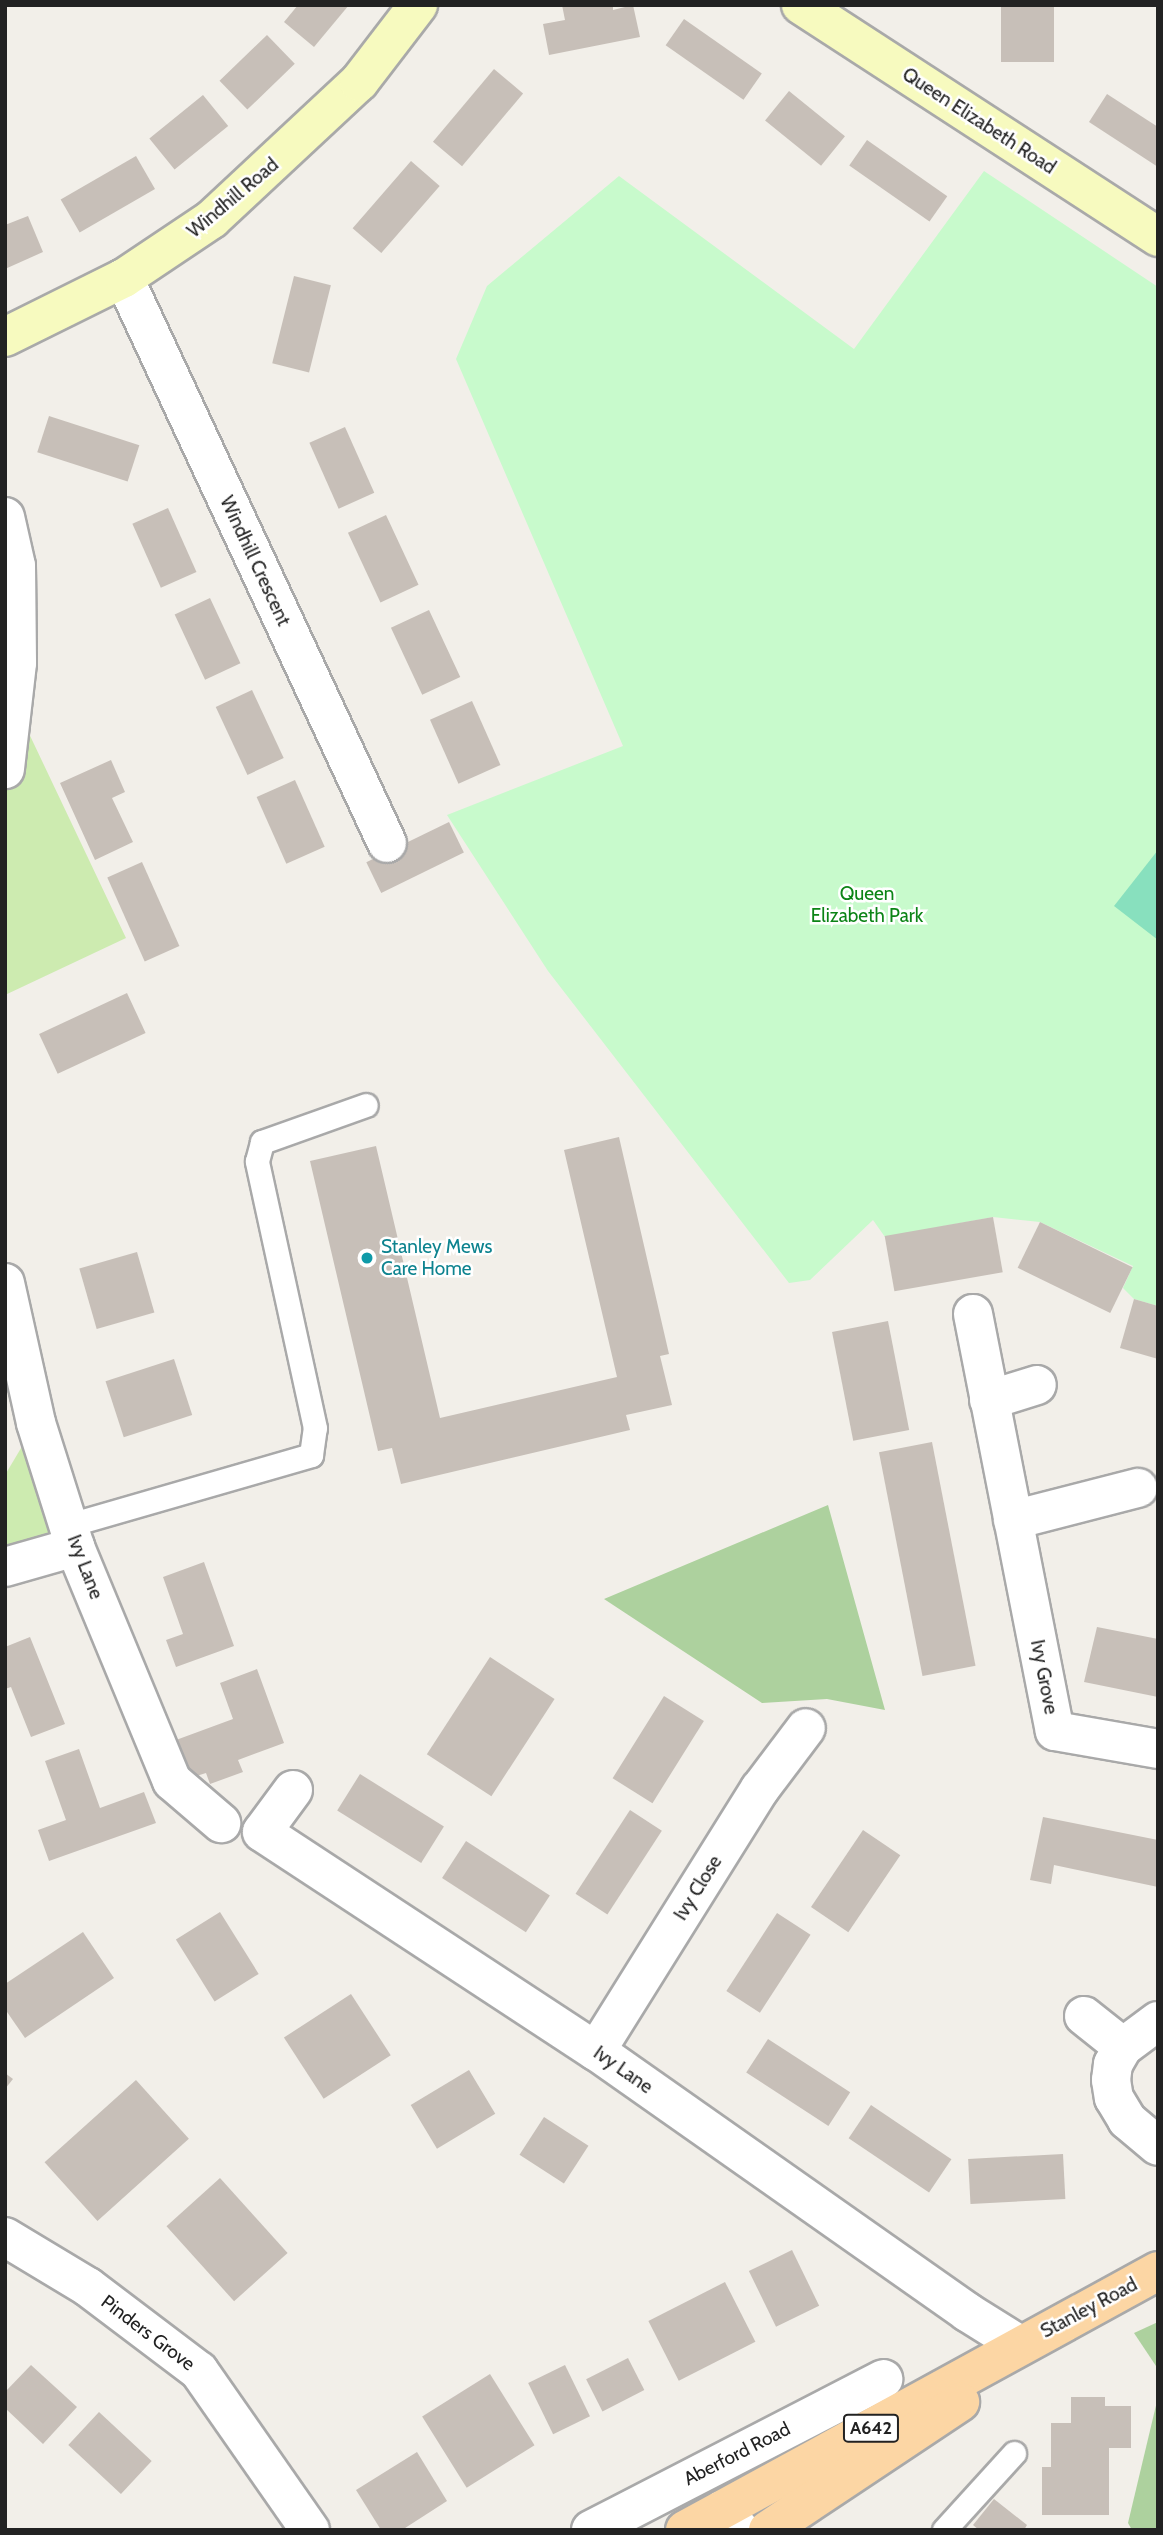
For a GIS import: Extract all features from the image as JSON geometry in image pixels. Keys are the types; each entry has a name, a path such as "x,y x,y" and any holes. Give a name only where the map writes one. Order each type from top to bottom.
{"main road":[{"name":"Stanley Road","path":"1020,2345 1158,2271"},
{"name":"Aberford Road","path":"707,2525 1020,2345"},
{"name":"A642","path":"768,2530 953,2408 1020,2345"}],"street":[{"name":"Windhill Road","path":"5,337 124,278 212,219 307,135 359,82 418,5"},
{"name":"Queen Elizabeth Road","path":"801,5 840,18 1158,237"},
{"name":"Windhill Crescent","path":"124,278 387,843"},
{"path":"5,517 16,566 17,663 5,769"},
{"name":"Ivy Lane","path":"5,1283 36,1423 72,1536 172,1781 221,1823"},
{"name":"Ivy Grove","path":"973,1314 1055,1731 1158,1749"},
{"path":"989,1401 1037,1385"},
{"path":"1013,1520 1138,1488"},
{"path":"5,1567 72,1536"},
{"name":"Ivy Close","path":"596,2051 760,1789 806,1728"},
{"name":"Ivy Lane","path":"293,1790 262,1832 596,2051 956,2304 1020,2345"},
{"path":"1084,2016 1123,2047"},
{"path":"1158,2021 1123,2047 1113,2064 1114,2098 1127,2120 1158,2146"},
{"name":"Pinders Grove","path":"5,2237 88,2287 199,2371 310,2530"},
{"name":"Aberford Road","path":"591,2530 883,2379"}],"lane":[{"path":"72,1536 311,1455 315,1428 257,1161 262,1142 366,1105"},
{"path":"944,2530 1014,2453"}],"green space":[{"name":"Queen Elizabeth Park","path":"984,171 1158,287 1158,1306 1134,1299 1123,1288 1133,1266 1040,1222 993,1217 885,1237 873,1220 810,1280 789,1283 548,971 447,815 623,746 456,359 487,286 619,176 854,349"},
{"path":"5,669 15,704 126,938 5,995"},
{"path":"1158,850 1158,940 1114,906"},
{"path":"36,1423 75,1547 5,1567 5,1475"},
{"path":"828,1505 885,1710 827,1699 762,1703 604,1599"},
{"path":"1158,2322 1158,2369 1134,2333"},
{"path":"1158,2397 1158,2530 1132,2530 1128,2523"}],"building":[{"path":"298,5 349,5 314,47 284,22"},
{"path":"562,5 613,5 613,10 633,5 640,37 549,55 543,24 565,20"},
{"path":"1001,5 1054,5 1054,62 1001,62"},
{"path":"684,19 762,73 743,100 666,45"},
{"path":"267,35 295,64 247,110 220,81"},
{"path":"494,69 523,93 462,166 433,142"},
{"path":"789,91 845,136 821,166 765,121"},
{"path":"1107,94 1158,127 1158,167 1089,122"},
{"path":"203,95 228,126 175,170 149,138"},
{"path":"867,140 947,196 929,222 849,165"},
{"path":"136,156 155,189 80,232 61,200"},
{"path":"411,161 440,186 381,253 353,228"},
{"path":"28,216 43,252 5,269 5,225"},
{"path":"294,276 331,285 309,373 272,363"},
{"path":"49,416 139,445 128,481 37,452"},
{"path":"345,427 374,493 339,509 309,443"},
{"path":"168,508 196,572 161,588 132,524"},
{"path":"386,515 419,585 380,603 348,533"},
{"path":"210,598 240,663 205,680 175,614"},
{"path":"429,610 460,677 422,695 391,628"},
{"path":"252,690 284,758 247,775 216,707"},
{"path":"472,701 500,765 458,784 430,720"},
{"path":"111,760 125,792 112,798 133,842 95,860 60,783"},
{"path":"295,780 325,847 286,864 257,797"},
{"path":"449,822 464,853 381,893 366,862"},
{"path":"142,862 179,946 145,962 107,877"},
{"path":"127,993 146,1033 58,1074 39,1034"},
{"name":"Stanley Mews Care Home","path":"619,1137 669,1354 660,1356 672,1405 626,1415 630,1430 401,1484 392,1448 378,1451 310,1161 376,1146 440,1418 617,1377 564,1150"},
{"path":"993,1217 1003,1272 894,1291 885,1236"},
{"path":"1040,1222 1133,1267 1110,1313 1018,1268"},
{"path":"137,1252 154,1313 97,1329 79,1269"},
{"path":"1134,1299 1158,1306 1158,1359 1120,1348"},
{"path":"888,1321 909,1430 853,1441 832,1332"},
{"path":"174,1359 192,1415 124,1437 106,1381"},
{"path":"932,1442 976,1666 922,1676 879,1452"},
{"path":"204,1562 234,1646 176,1667 166,1640 183,1634 163,1577"},
{"path":"1097,1627 1158,1639 1158,1697 1084,1682"},
{"path":"30,1637 65,1724 31,1737 11,1687 5,1689 5,1647"},
{"path":"490,1657 555,1699 491,1796 427,1754"},
{"path":"257,1669 284,1743 238,1760 243,1772 210,1784 206,1773 190,1778 176,1740 233,1719 220,1683"},
{"path":"664,1696 704,1721 652,1803 613,1778"},
{"path":"79,1749 100,1808 144,1792 156,1823 49,1861 38,1830 66,1820 45,1761"},
{"path":"360,1774 444,1826 421,1863 337,1810"},
{"path":"630,1810 662,1831 607,1915 576,1894"},
{"path":"1043,1817 1158,1840 1158,1887 1054,1865 1051,1884 1030,1880"},
{"path":"863,1830 900,1855 848,1932 811,1907"},
{"path":"466,1841 550,1895 526,1932 442,1878"},
{"path":"220,1912 259,1974 215,2001 176,1940"},
{"path":"777,1913 811,1935 760,2013 726,1991"},
{"path":"83,1932 114,1978 25,2038 5,2009 5,1984"},
{"path":"351,1994 391,2055 324,2099 284,2038"},
{"path":"768,2039 850,2092 828,2126 746,2073"},
{"path":"469,2070 495,2114 437,2149 411,2105"},
{"path":"5,2073 13,2079 5,2089"},
{"path":"136,2080 189,2139 97,2221 45,2162"},
{"path":"871,2105 951,2159 929,2192 849,2138"},
{"path":"544,2117 588,2146 564,2184 519,2155"},
{"path":"1063,2154 1065,2199 970,2204 968,2159"},
{"path":"220,2178 288,2253 234,2301 166,2226"},
{"path":"792,2250 819,2306 776,2327 749,2271"},
{"path":"725,2282 755,2342 679,2381 648,2321"},
{"path":"628,2358 644,2390 602,2411 586,2379"},
{"path":"31,2365 77,2407 43,2444 5,2408 5,2392"},
{"path":"565,2365 590,2416 553,2434 528,2383"},
{"path":"490,2374 535,2445 467,2488 422,2416"},
{"path":"1071,2397 1105,2397 1105,2406 1131,2406 1131,2448 1109,2448 1109,2515 1042,2515 1042,2467 1051,2467 1051,2423 1071,2423"},
{"path":"99,2412 152,2461 121,2494 68,2445"},
{"path":"417,2452 447,2501 402,2530 381,2530 356,2490"},
{"path":"994,2499 1027,2525 1024,2530 979,2530 973,2525"}],"place":[{"name":"Stanley Mews Care Home","path":"367,1258"}]}
